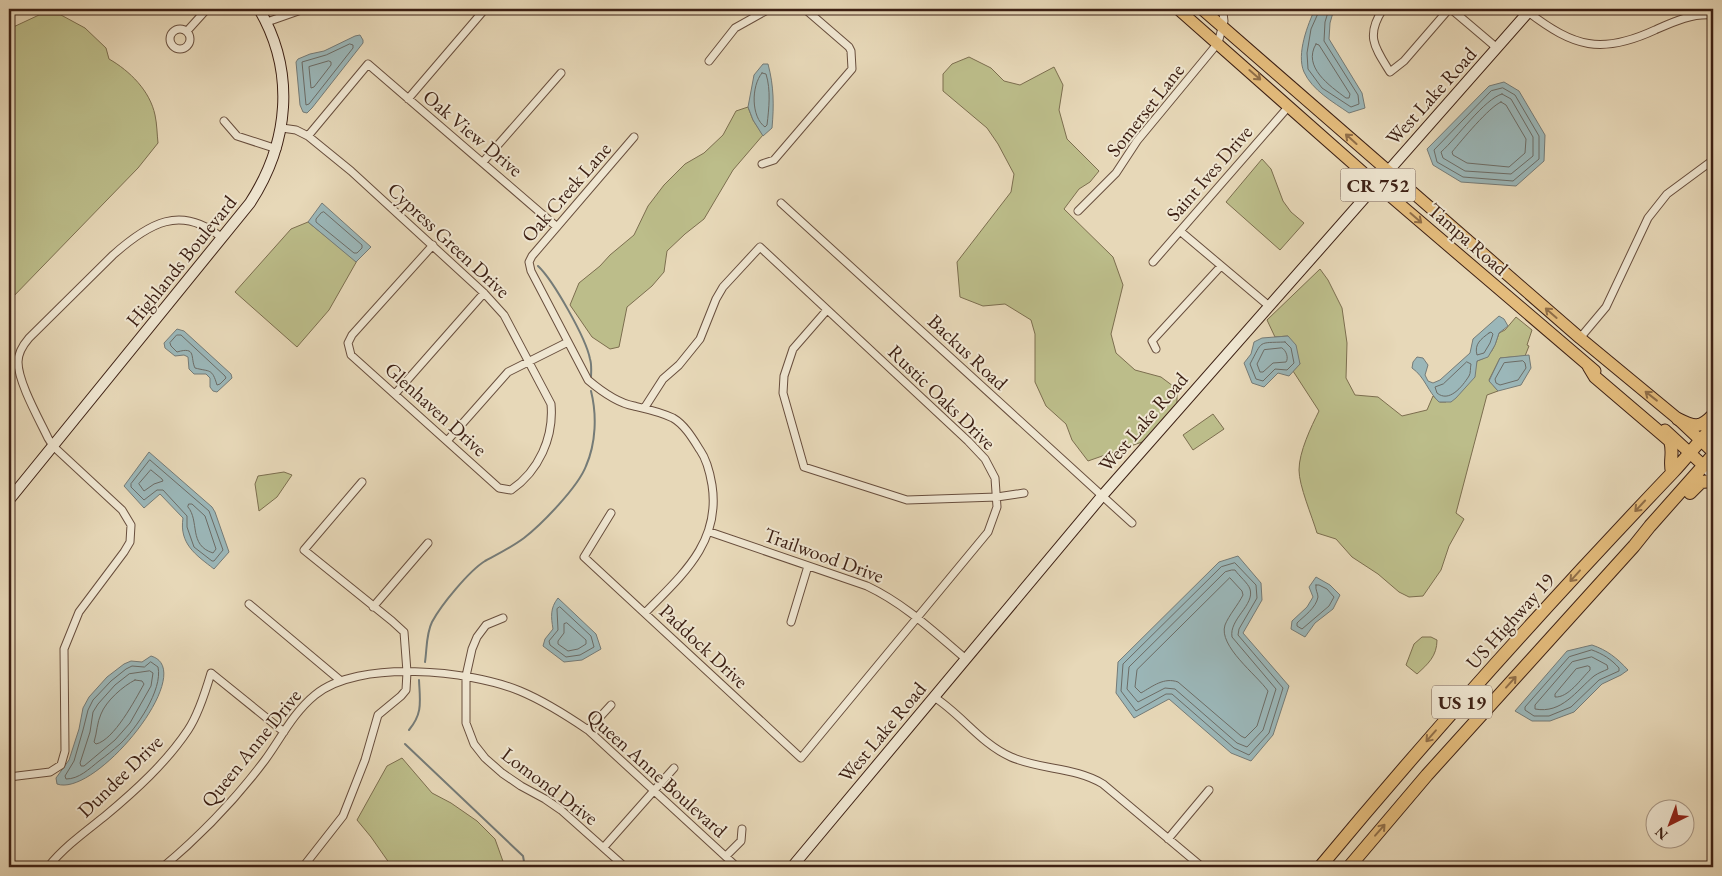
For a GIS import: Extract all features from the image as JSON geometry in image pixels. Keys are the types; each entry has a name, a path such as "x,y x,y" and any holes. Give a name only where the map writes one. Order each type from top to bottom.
{"highway":[{"path":"1589,367 1595,377 1670,442 1673,448 1670,466 1672,472"},
{"path":"1678,419 1698,426 1713,415"},
{"name":"US Highway 19","path":"1320,867 1390,783 1460,704 1592,557 1713,427"},
{"name":"US Highway 19","path":"1349,867 1427,775 1650,526 1709,470 1713,454"},
{"path":"1634,546 1656,531 1697,485 1713,481"}],"main road":[{"name":"Tampa Road","path":"1178,9 1375,183 1589,367 1614,386 1709,470"},
{"name":"Tampa Road","path":"1202,9 1223,23 1387,171 1580,338 1678,419 1713,454"},
{"path":"1515,304 1539,316 1563,336 1574,340 1580,338"}],"street":[{"path":"188,30 207,9"},
{"name":"Highlands Boulevard","path":"9,500 222,238 260,188 277,149 282,128 283,81 277,51 267,22 259,9"},
{"path":"267,22 304,9"},
{"path":"408,99 485,9"},
{"path":"709,61 729,33 769,9"},
{"path":"762,164 774,160 852,69 849,47 805,9"},
{"name":"Somerset Lane","path":"1078,211 1116,173 1136,141 1218,43 1223,23 1223,12 1226,9"},
{"path":"1384,9 1376,19 1372,37 1376,49 1390,72 1404,61 1450,9 1497,48"},
{"path":"1529,10 1551,30 1568,38 1603,46 1635,39 1687,17 1713,14"},
{"name":"West Lake Road","path":"792,867 1102,496 1375,183 1529,10"},
{"name":"Oak View Drive","path":"308,136 368,64 557,227"},
{"path":"483,162 561,73"},
{"name":"Saint Ives Drive","path":"1153,262 1289,106"},
{"path":"224,121 237,136 277,149"},
{"name":"Cypress Green Drive","path":"282,128 296,130 308,136 351,171 432,245 504,315 551,404 552,418 545,450 538,463 511,490"},
{"name":"Oak Creek Lane","path":"634,137 532,256 529,262 531,271 588,380 602,393 632,406 644,407 675,419 688,432 705,458 714,499 710,532 689,568 645,613"},
{"path":"1580,338 1606,307 1648,218 1667,194 1713,160"},
{"name":"Backus Road","path":"781,203 1132,523"},
{"path":"9,777 50,772 61,764 65,751 64,649 79,612 124,552 131,535 131,525 122,510 53,446 44,430 19,371 19,357 22,347 113,254 152,226 170,220 186,220 205,226 222,238"},
{"path":"1180,231 1269,306"},
{"name":"Glenhaven Drive","path":"432,245 352,335 348,343 351,355 499,488 511,490"},
{"name":"Rustic Oaks Drive","path":"644,407 663,379 679,365 700,339 716,299 723,287 760,247 968,441 985,459 995,478 996,514 988,532 801,758"},
{"path":"1156,349 1152,341 1221,266"},
{"path":"395,394 484,294"},
{"path":"827,310 793,349 784,376 783,393 804,467 907,500 996,497 1024,493"},
{"path":"447,441 508,372 568,342"},
{"path":"303,867 343,816 365,760 376,718 381,711 404,693 406,685 404,632 304,550 362,482"},
{"name":"Paddock Drive","path":"611,513 584,557 801,758"},
{"name":"Trailwood Drive","path":"710,532 867,586 896,601 966,659"},
{"path":"373,607 428,543"},
{"path":"790,622 808,566"},
{"path":"249,604 341,680"},
{"name":"Lomond Drive","path":"502,618 486,625 477,637 472,649 466,676 467,728 474,744 485,758 502,773 561,810 625,867"},
{"name":"Queen Anne Drive","path":"164,867 218,816 265,760 301,707 316,693 341,680 368,674 407,672"},
{"name":"Queen Anne Boulevard","path":"407,672 466,676 519,690 543,702 588,730 738,867"},
{"name":"Dundee Drive","path":"48,867 58,854 119,804 156,769 188,729 211,673 284,732"},
{"path":"934,697 992,745 1009,756 1025,762 1086,776 1103,784 1202,867"},
{"path":"588,730 611,705"},
{"path":"604,847 674,768"},
{"path":"1168,839 1209,790"},
{"path":"726,856 741,841 742,829"}],"green space":[{"path":"39,15 61,15 85,28 106,48 109,59 138,82 149,98 155,115 158,143 138,168 9,301 9,29"},
{"path":"969,57 991,68 1004,81 1020,85 1054,67 1063,85 1059,110 1067,139 1099,171 1090,182 1079,189 1064,209 1113,257 1123,285 1111,334 1116,353 1135,370 1161,377 1177,389 1177,405 1145,441 1088,461 1072,440 1066,424 1046,406 1035,382 1035,334 1031,320 1005,304 983,306 960,297 957,262 1011,192 1014,174 987,128 943,91 943,74 952,64"},
{"path":"748,107 753,120 763,135 733,170 704,219 667,251 664,272 652,286 627,307 619,347 610,349 592,337 570,305 579,283 634,235 648,206 664,185 685,164 704,153 723,135 736,111"},
{"path":"1262,159 1271,169 1283,201 1291,212 1304,223 1280,250 1226,202"},
{"path":"308,222 356,261 358,259 329,310 297,347 235,292 291,229"},
{"path":"1320,269 1328,280 1342,308 1347,343 1346,378 1355,395 1378,397 1402,416 1427,410 1433,396 1440,402 1446,402 1475,368 1477,361 1486,357 1492,351 1499,333 1505,330 1516,317 1532,330 1525,356 1500,358 1489,380 1498,391 1487,395 1456,513 1464,519 1449,546 1441,570 1423,596 1409,597 1399,592 1378,574 1352,557 1336,539 1317,533 1303,492 1299,470 1301,455 1312,424 1319,411 1293,371 1300,364 1288,336 1275,337 1267,320"},
{"path":"1213,414 1224,429 1193,450 1183,435"},
{"path":"284,472 292,475 277,497 259,511 255,484 258,476"},
{"path":"1422,637 1431,637 1437,640 1437,646 1431,659 1417,674 1406,665 1414,644"},
{"path":"402,758 432,793 451,803 477,821 495,839 505,867 392,867 357,820 387,766"}],"water":[{"path":"1315,9 1334,9 1330,23 1329,39 1362,93 1365,108 1349,113 1318,90 1304,72 1301,57 1302,48 1306,31"},
{"path":"360,35 363,43 312,108 307,113 303,112 300,105 296,62 298,59 324,51"},
{"path":"763,64 768,64 773,104 772,128 763,136 753,120 748,107 754,75"},
{"path":"1504,82 1519,91 1545,135 1544,161 1516,186 1461,182 1433,165 1427,149 1489,86"},
{"path":"322,203 371,247 356,262 308,222"},
{"path":"1499,316 1504,319 1508,326 1499,333 1488,357 1477,361 1475,377 1451,402 1439,402 1412,368 1413,362 1417,357 1423,358 1428,365 1425,375 1428,381 1433,383 1440,380 1470,353 1473,339"},
{"path":"177,329 184,331 231,374 232,378 217,392 213,391 210,387 210,378 206,374 194,374 189,369 188,357 184,355 175,356 165,348 164,343"},
{"path":"1288,336 1296,345 1300,364 1289,376 1278,373 1264,387 1252,383 1244,363 1251,354 1254,342 1262,338"},
{"path":"1529,355 1531,368 1521,385 1498,391 1489,381 1500,358"},
{"path":"149,452 212,507 215,512 229,552 214,569 190,548 186,542 182,527 183,518 160,494 144,508 124,486"},
{"path":"1238,556 1261,583 1262,600 1243,633 1289,686 1273,735 1251,761 1231,753 1169,699 1134,718 1116,693 1118,662 1219,562"},
{"path":"1316,577 1330,585 1340,595 1333,609 1315,623 1305,637 1291,629 1292,621 1307,607 1313,597 1309,587"},
{"path":"558,598 596,634 601,649 582,660 564,662 543,646 545,639 553,629 552,613"},
{"path":"1592,645 1611,655 1628,670 1602,684 1574,712 1550,721 1532,721 1515,711 1567,651"},
{"path":"151,656 163,666 162,684 153,706 137,730 117,753 95,772 74,783 57,784 56,778 69,760 79,729 83,708 89,697 107,677 124,664 131,661 142,662"}],"waterway":[{"path":"538,266 552,283 576,324 591,361 591,378"},
{"path":"425,662 432,622 456,589 478,566 532,532 559,505 582,475 594,438 595,419 591,391"},
{"path":"409,730 419,713 419,680"},
{"path":"405,744 523,856 525,867"}]}
